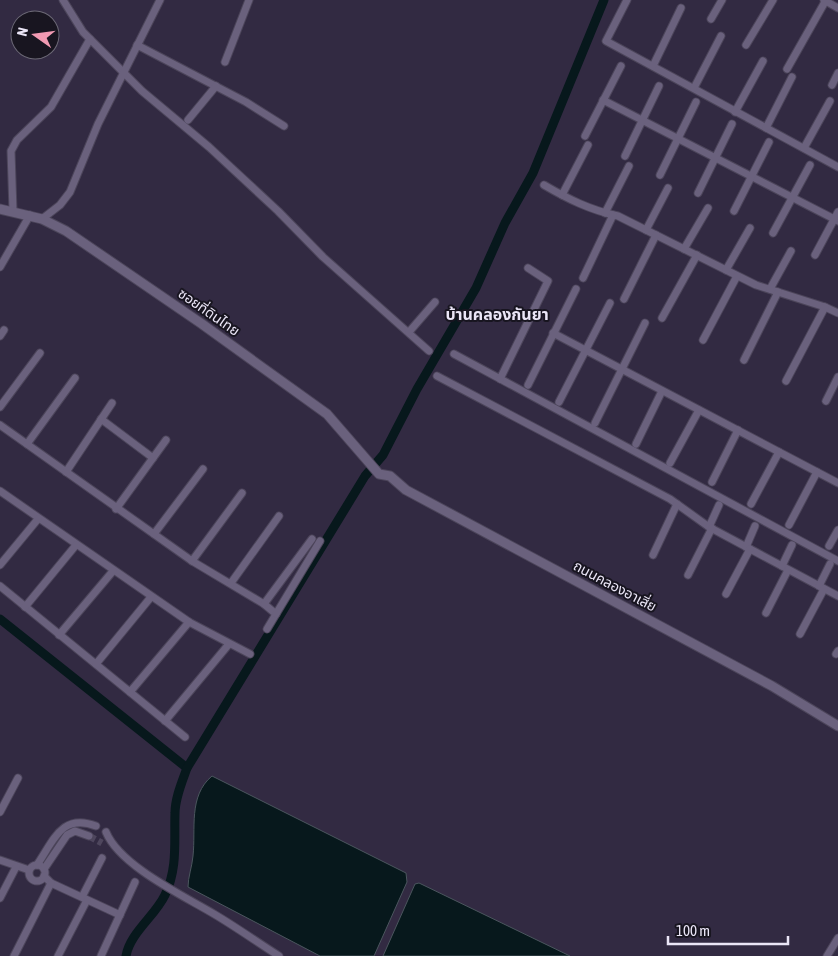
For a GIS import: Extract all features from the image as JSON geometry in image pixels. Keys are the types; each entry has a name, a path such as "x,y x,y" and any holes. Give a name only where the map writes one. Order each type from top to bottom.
{"street":[{"path":"63,0 74,19 90,39 123,72 278,210 323,257 429,350"},
{"path":"42,218 60,205 70,192 85,154 123,72 160,0"},
{"path":"225,62 250,0"},
{"path":"627,0 606,41 838,167"},
{"path":"711,19 722,0"},
{"path":"746,45 773,0"},
{"path":"787,69 825,0 838,8"},
{"path":"652,66 681,8"},
{"path":"694,88 721,36"},
{"path":"13,211 12,151 17,140 50,107 90,39"},
{"path":"136,45 216,86 284,126"},
{"path":"735,112 763,61"},
{"path":"585,136 621,66"},
{"path":"832,85 838,73"},
{"path":"766,128 792,77"},
{"path":"188,120 216,86"},
{"path":"625,156 658,86"},
{"path":"603,100 792,198 837,218 814,255"},
{"path":"804,148 830,101"},
{"path":"660,175 696,102"},
{"path":"698,193 732,124"},
{"path":"734,210 769,142"},
{"path":"562,195 588,145"},
{"path":"773,232 810,165"},
{"path":"583,278 629,166"},
{"path":"544,185 576,204 609,214 656,234 737,276 778,292 825,306 838,313"},
{"path":"646,230 668,188"},
{"path":"684,249 708,208"},
{"name":"ซอยที่ดินไทย","path":"0,209 42,218 66,231 196,320 327,414 379,474"},
{"path":"0,267 30,215"},
{"path":"726,270 750,228"},
{"path":"624,299 656,234"},
{"path":"770,289 791,251"},
{"path":"662,318 696,255"},
{"path":"500,379 548,281 528,268"},
{"path":"703,340 737,276"},
{"path":"528,385 576,289"},
{"path":"744,360 778,292"},
{"path":"409,332 435,302"},
{"path":"559,402 610,303"},
{"path":"786,381 825,306"},
{"path":"595,422 646,323"},
{"path":"554,334 838,483"},
{"path":"0,407 40,353"},
{"path":"454,354 838,561"},
{"path":"438,376 677,504 710,528 838,596"},
{"path":"826,402 838,377"},
{"path":"27,444 76,378"},
{"path":"636,444 662,391"},
{"path":"66,472 112,403"},
{"path":"670,463 699,410"},
{"path":"101,419 153,458"},
{"path":"0,424 116,509 192,561 264,604 276,614"},
{"path":"712,482 738,430"},
{"path":"116,509 166,440"},
{"path":"751,504 779,452"},
{"path":"154,534 203,470"},
{"path":"789,525 817,472"},
{"name":"ถนนคลองอาเสี่ย","path":"379,474 390,476 406,490 772,686 838,726"},
{"path":"0,491 189,622 250,654"},
{"path":"192,561 242,492"},
{"path":"653,555 677,504"},
{"path":"688,575 718,506"},
{"path":"230,583 279,516"},
{"path":"0,565 38,519"},
{"path":"726,594 748,548 755,526"},
{"path":"829,546 838,530"},
{"path":"264,604 316,540 267,629"},
{"path":"25,607 76,545"},
{"path":"766,612 785,568 792,545"},
{"path":"800,634 822,587 830,564"},
{"path":"59,635 113,570"},
{"path":"0,586 185,737"},
{"path":"96,664 151,597"},
{"path":"130,692 189,622"},
{"path":"165,721 229,644"},
{"path":"0,812 18,778"},
{"path":"29,870 33,880 38,881 59,833 70,823 83,821 96,826"},
{"path":"42,870 67,835 75,831 90,836"},
{"path":"106,832 110,843 152,878 214,914 278,956"},
{"path":"102,843 110,843"},
{"path":"58,956 102,858"},
{"path":"0,860 29,870"},
{"path":"29,870 32,866 42,870 51,883 120,915"},
{"path":"0,898 16,867"},
{"path":"101,956 135,882"},
{"path":"14,956 51,883"},
{"path":"827,956 838,938"}],"shaded area":[{"path":"212,776 406,873 407,882 374,956 320,956 188,887 193,856 196,803 204,784"},
{"path":"419,883 570,956 383,956 415,884"}],"waterway":[{"path":"126,956 132,940 161,903 169,885 174,865 176,802 187,768 365,476 383,455 417,389 476,288 505,223 533,173 604,0"},
{"path":"0,619 187,768"}],"tunnel":[{"path":"89,836 102,843"}],"district":[{"name":"บ้านคลองกันยา","path":"497,314"}]}
